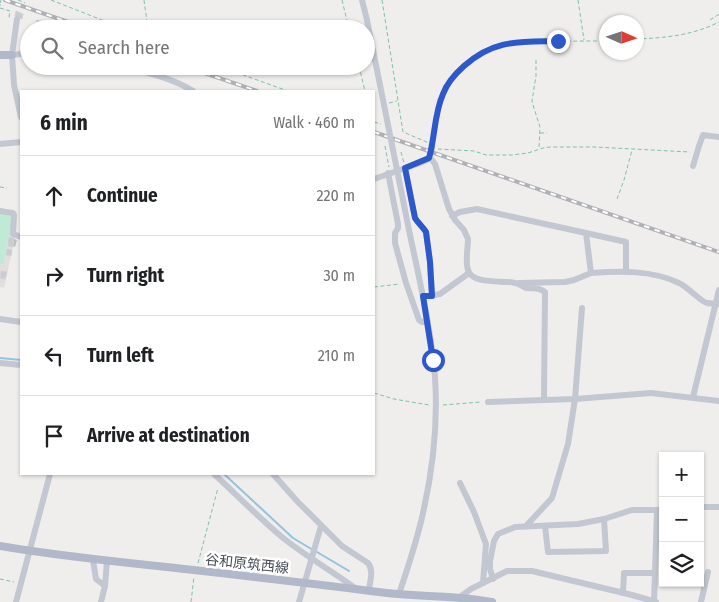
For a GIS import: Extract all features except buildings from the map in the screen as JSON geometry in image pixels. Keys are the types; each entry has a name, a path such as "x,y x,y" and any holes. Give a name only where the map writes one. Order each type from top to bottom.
{"main road":[{"path":"0,55 12,55"},
{"name":"谷和原筑西線","path":"0,546 93,560 355,588 398,598 460,598 492,602"}],"street":[{"path":"362,0 366,20"},
{"path":"17,20 12,55 14,84 20,112"},
{"path":"12,55 20,54"},
{"path":"375,64 428,322 435,390 433,454 429,484 423,513 398,598"},
{"path":"156,75 181,84 191,90"},
{"path":"693,166 703,135 719,137"},
{"path":"0,144 20,142"},
{"path":"429,158 432,148"},
{"path":"375,179 429,158"},
{"path":"429,158 435,164 452,216 464,230 468,239 468,268 469,273 475,277 490,281 516,283 565,282 591,273 626,271 649,274 674,281 688,288 705,303 717,304"},
{"path":"405,168 415,218 426,232 432,296"},
{"path":"389,173 398,224 395,233 395,243 406,283 420,321 423,323 428,322"},
{"path":"452,216 460,212 477,210 626,242 626,271"},
{"path":"0,211 13,213 13,234 20,237"},
{"path":"586,233 591,273"},
{"path":"423,296 440,294 469,273"},
{"path":"544,282 544,399"},
{"path":"516,283 526,288 540,288 545,292"},
{"path":"693,397 719,290"},
{"path":"526,526 552,498 568,444 575,399 582,308"},
{"path":"0,319 20,322"},
{"path":"0,363 20,365"},
{"path":"488,402 575,399 651,393 719,401"},
{"path":"16,602 50,475"},
{"path":"215,475 282,537 355,588"},
{"path":"274,475 342,546 371,566 369,590"},
{"path":"460,483 474,512 486,544 483,583"},
{"path":"704,507 719,507"},
{"path":"493,579 490,561 494,541 498,534 526,526 578,524 604,519 632,510 659,510"},
{"path":"545,526 548,552 606,551 604,519"},
{"path":"460,598 471,588 500,574 508,571 532,571 655,602 659,523"},
{"path":"300,602 321,526"},
{"path":"93,560 96,579 105,586"},
{"path":"102,602 107,561"},
{"path":"701,602 708,572"},
{"path":"623,593 624,573 655,573"}],"path":[{"path":"18,0 25,3"},
{"path":"51,0 102,20"},
{"path":"144,0 147,20"},
{"path":"342,0 347,20"},
{"path":"382,0 403,132 433,145 442,94 453,77 475,56 494,47 522,42 599,40"},
{"path":"578,0 584,41"},
{"path":"0,8 10,12 9,17 11,18 13,11"},
{"path":"710,20 719,14"},
{"path":"644,38 680,35 719,22"},
{"path":"536,60 533,105 539,123 540,149"},
{"path":"243,75 285,90"},
{"path":"361,75 365,90"},
{"path":"540,133 547,133"},
{"path":"384,146 389,173"},
{"path":"432,148 498,155 519,154 550,147 697,152"},
{"path":"617,199 633,149"},
{"path":"401,152 405,168"},
{"path":"0,187 7,188"},
{"path":"375,287 406,283"},
{"path":"191,602 196,571 220,480"},
{"path":"0,579 21,584"}],"shaded area":[{"path":"0,212 13,217 10,236 15,237 4,288 0,287"}],"green space":[{"path":"0,212 12,213 13,217 3,264 0,264"}],"waterway":[{"path":"0,358 20,360"},
{"path":"225,475 293,538 313,550"},
{"path":"317,552 349,571"}],"railway":[{"path":"5,0 62,20"},
{"path":"210,75 254,90"},
{"path":"375,132 719,252"}],"route":[{"path":"433,360 423,296 432,296 426,232 415,218 405,168 429,158 442,94 453,77 469,62 480,53 500,45 558,41"}]}
